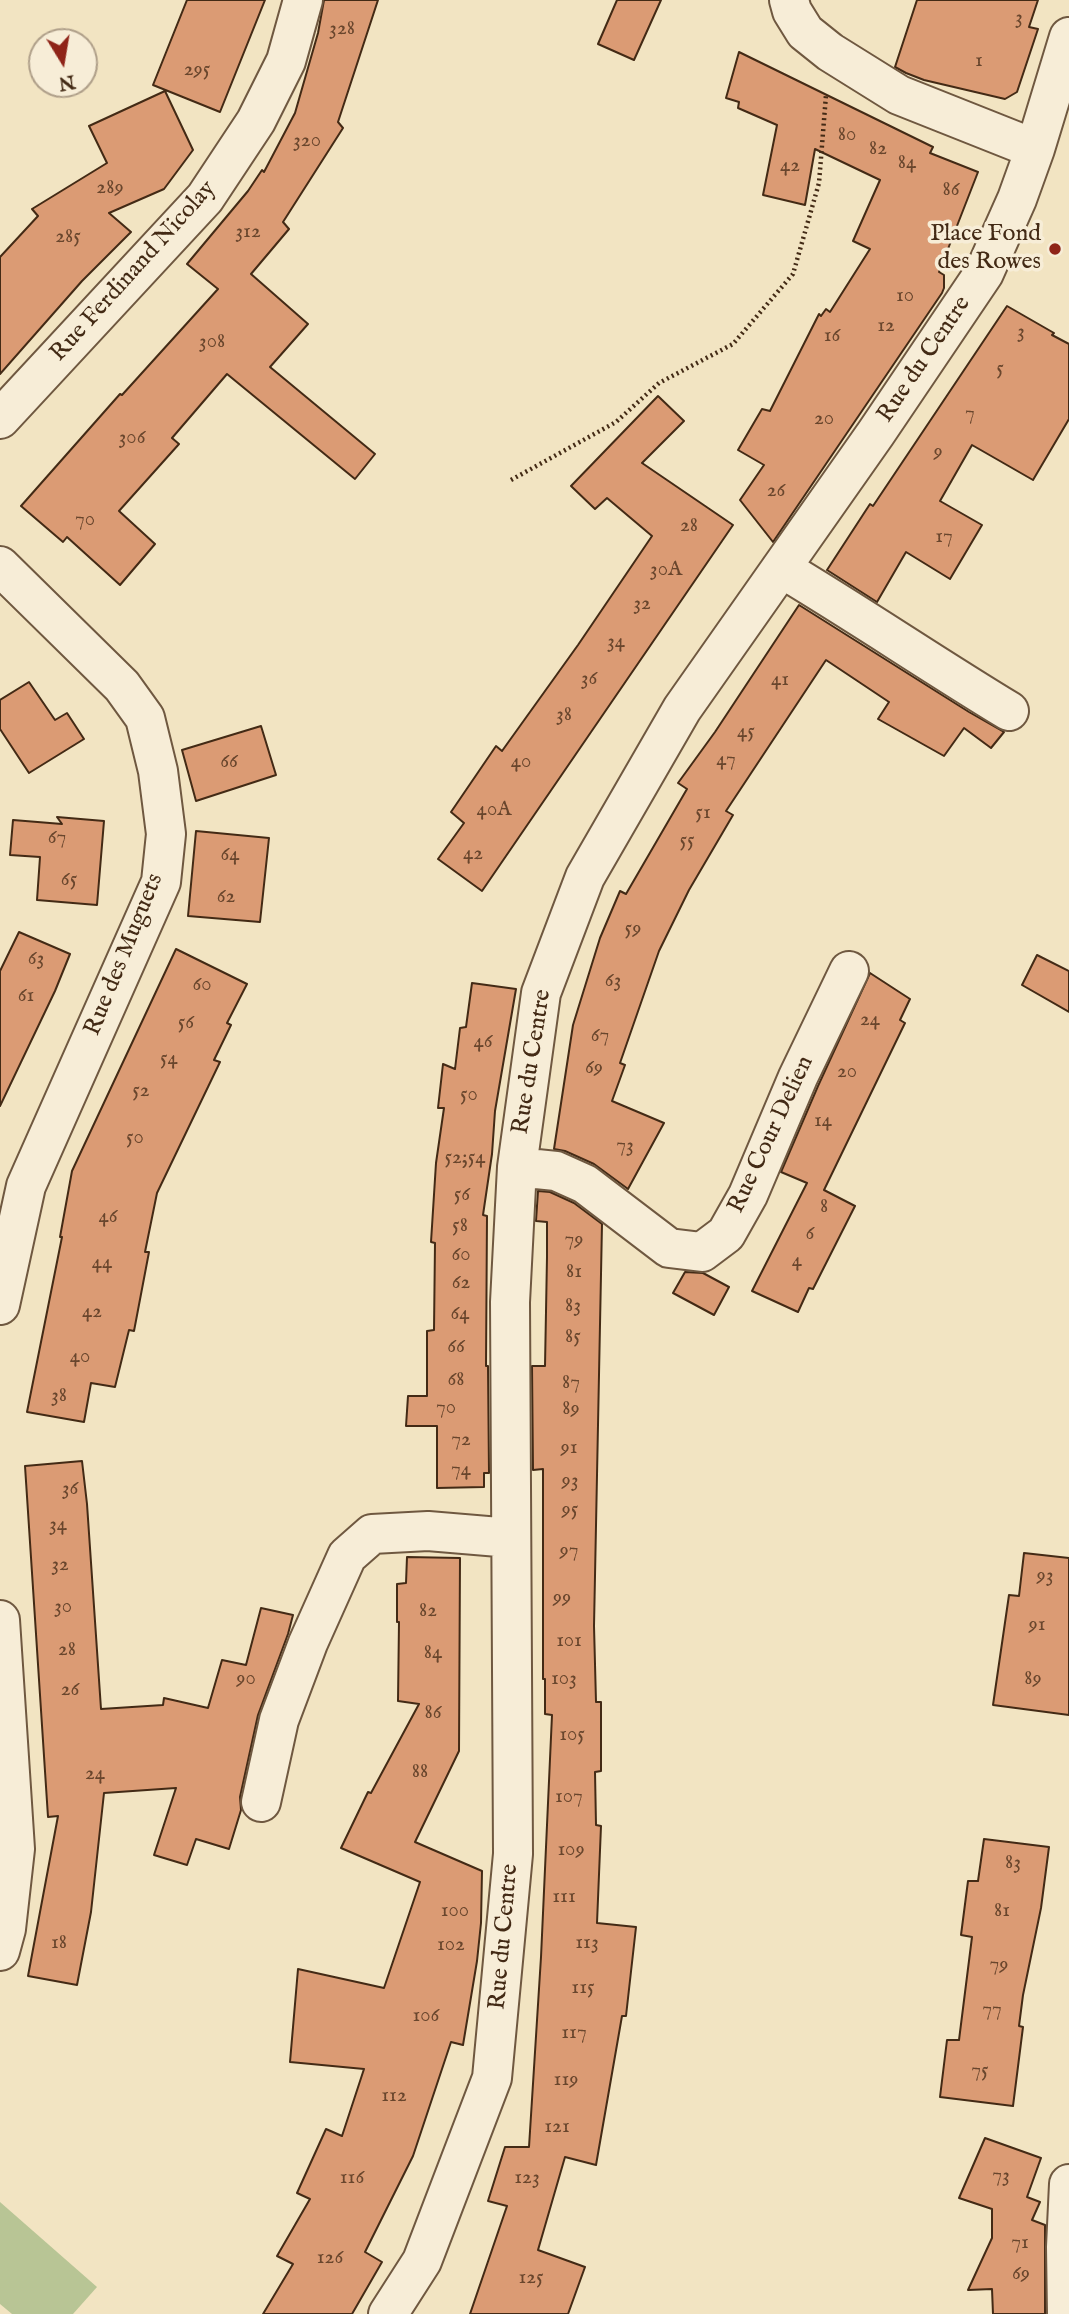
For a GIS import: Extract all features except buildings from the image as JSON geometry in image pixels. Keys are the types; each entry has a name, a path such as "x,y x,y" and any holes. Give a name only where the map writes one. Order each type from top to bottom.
{"street":[{"name":"Rue Ferdinand Nicolay","path":"0,419 205,198 257,121 286,61 303,0"},
{"path":"784,4 805,32 830,52 899,95 1035,149"},
{"name":"Rue du Centre","path":"388,2314 422,2261 492,2078 513,1854 510,1302 517,1167 541,993 585,877 682,709 984,273 1017,199 1035,149 1061,99 1069,37"},
{"name":"Rue des Muguets","path":"0,566 122,686 145,718 158,771 166,834 161,882 26,1186 0,1305"},
{"path":"782,568 1009,711"},
{"name":"Rue Cour Delien","path":"517,1167 556,1171 585,1184 669,1248 702,1252 726,1234 748,1195 798,1077 849,971"},
{"path":"261,1802 279,1720 308,1643 346,1556 372,1534 428,1531 510,1538"},
{"path":"0,1620 15,1849 6,1929 0,1951"},
{"path":"1067,2314 1069,2184"}],"path":[{"path":"511,480 616,422 659,383 733,344 793,274 819,183 830,52"}],"green space":[{"path":"0,2202 97,2287 73,2314 12,2314 0,2304"}],"place":[{"name":"Place Fond des Rowes","path":"1055,249"}]}
